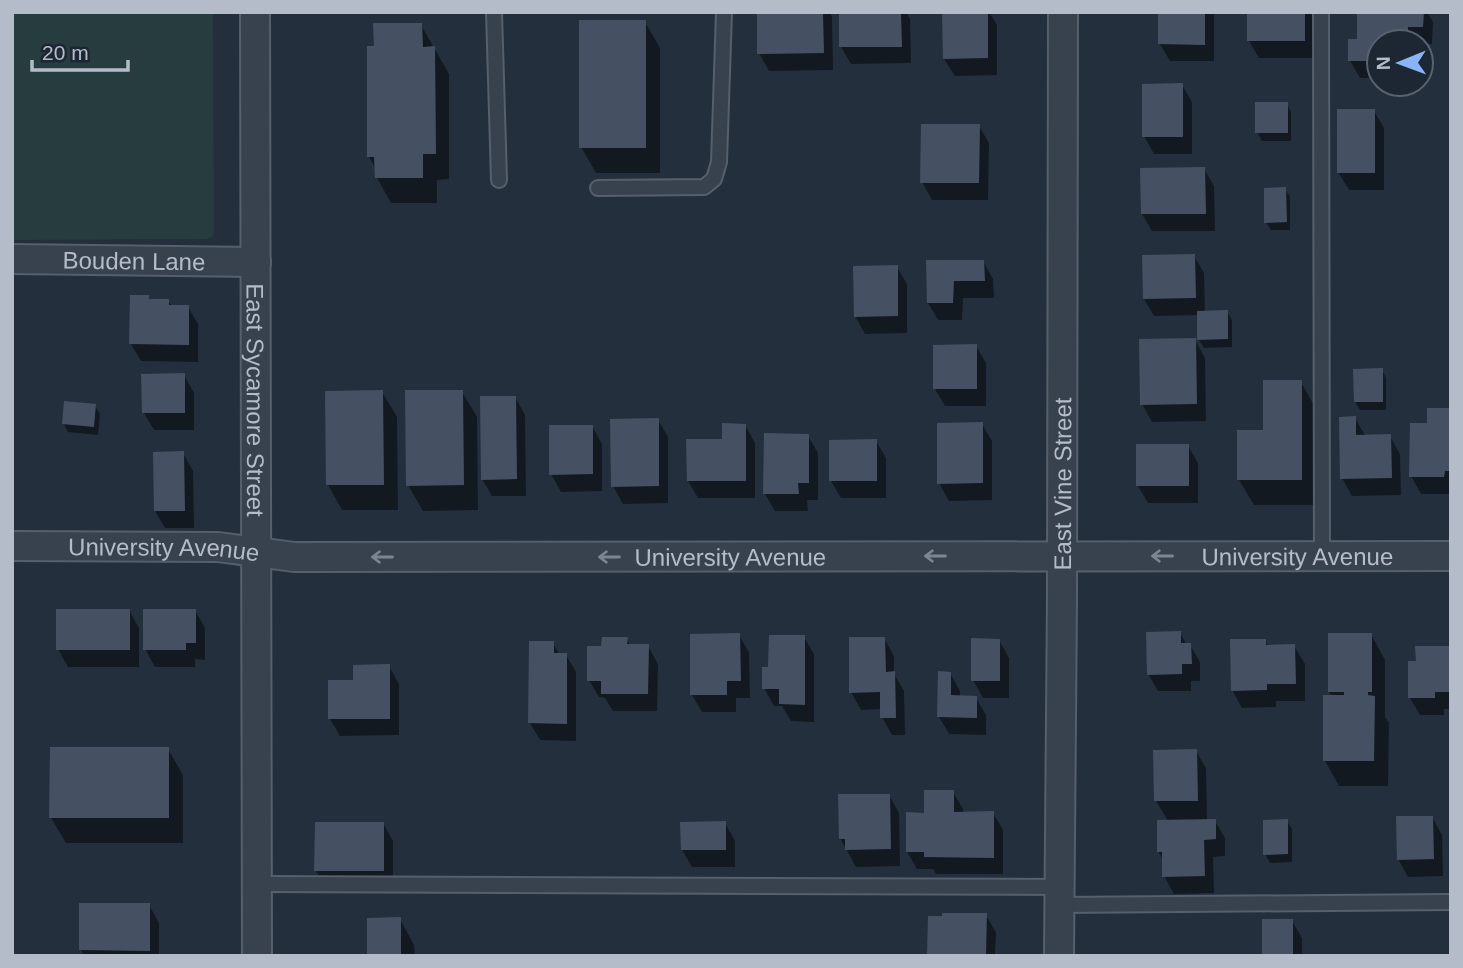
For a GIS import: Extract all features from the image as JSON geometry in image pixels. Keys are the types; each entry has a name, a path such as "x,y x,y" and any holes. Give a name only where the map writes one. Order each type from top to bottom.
{"street":[{"name":"East Sycamore Street","path":"256,12 257,956"},
{"name":"East Vine Street","path":"1059,956 1063,12"},
{"name":"Bouden Lane","path":"12,259 256,262"},
{"name":"University Avenue","path":"12,546 218,547 294,557 1451,556"}],"lane":[{"path":"494,12 499,180"},
{"path":"598,188 704,187 714,178 719,162 724,12"},
{"path":"1321,12 1322,556"},
{"path":"257,884 1451,902"}],"green space":[{"path":"12,12 213,12 212,237 12,240"}],"building":[{"path":"757,12 823,12 824,53 757,54"},
{"path":"839,12 901,12 902,47 839,47"},
{"path":"942,12 988,12 988,58 943,59"},
{"path":"1158,12 1205,12 1205,45 1158,44"},
{"path":"1247,12 1305,12 1305,41 1247,41"},
{"path":"1357,12 1424,12 1423,27 1365,28 1365,61 1348,61 1348,39 1357,39"},
{"path":"579,20 646,20 646,148 579,148"},
{"path":"373,23 422,23 423,47 435,46 436,154 423,154 423,178 375,178 374,157 367,157 367,46 374,46"},
{"path":"1183,83 1183,137 1142,137 1142,84"},
{"path":"1255,102 1288,102 1288,133 1255,133"},
{"path":"1337,109 1375,109 1375,173 1337,173"},
{"path":"921,124 980,124 979,183 920,183"},
{"path":"1205,167 1206,214 1141,214 1140,168"},
{"path":"1286,187 1287,222 1264,223 1264,188"},
{"path":"1195,254 1196,298 1143,299 1142,255"},
{"path":"926,260 984,260 985,281 954,281 953,303 927,303"},
{"path":"898,265 898,316 854,317 853,266"},
{"path":"130,295 169,299 169,305 189,305 189,345 129,344"},
{"path":"1228,310 1228,339 1197,340 1197,311"},
{"path":"1196,338 1197,404 1140,405 1139,339"},
{"path":"977,344 977,389 933,389 933,345"},
{"path":"1383,368 1383,402 1354,402 1353,369"},
{"path":"185,373 185,413 142,413 141,374"},
{"path":"1263,380 1302,380 1302,480 1237,480 1237,430 1263,430"},
{"path":"383,390 384,485 326,485 325,391"},
{"path":"405,390 463,390 464,485 406,486"},
{"path":"480,396 516,396 517,479 481,480"},
{"path":"64,401 96,404 94,427 62,424"},
{"path":"1427,408 1451,408 1451,471 1445,471 1444,477 1409,477 1410,423 1427,423"},
{"path":"1356,416 1356,435 1391,434 1392,478 1340,479 1339,417"},
{"path":"659,418 659,486 611,487 610,419"},
{"path":"983,422 983,483 937,484 937,423"},
{"path":"722,423 746,424 746,481 687,481 686,439 722,439"},
{"path":"549,425 593,425 593,474 549,475"},
{"path":"764,433 809,434 809,483 798,483 799,494 763,494"},
{"path":"877,439 877,481 829,481 829,440"},
{"path":"1136,444 1189,444 1189,486 1136,486"},
{"path":"184,451 185,511 154,511 153,452"},
{"path":"56,609 130,609 130,650 56,650"},
{"path":"143,609 196,609 196,643 186,643 186,650 143,650"},
{"path":"1181,631 1181,643 1191,643 1192,664 1182,664 1182,674 1147,675 1146,632"},
{"path":"740,633 741,681 727,681 727,695 690,695 690,634"},
{"path":"1328,633 1372,633 1372,692 1368,692 1368,695 1375,696 1374,761 1323,761 1323,695 1344,695 1344,692 1328,692"},
{"path":"769,635 805,635 805,705 779,704 779,689 762,689 762,667 768,667"},
{"path":"602,637 628,637 627,644 649,644 648,694 601,694 601,681 587,681 587,646 601,646"},
{"path":"849,637 885,637 886,672 895,671 896,718 880,718 880,692 849,693"},
{"path":"971,638 1000,639 1000,681 971,681"},
{"path":"1230,639 1266,639 1266,645 1295,644 1296,684 1267,684 1267,690 1231,691"},
{"path":"529,641 554,641 554,653 567,653 567,724 528,723"},
{"path":"1415,646 1451,646 1451,692 1435,692 1435,698 1408,698 1408,661 1416,661"},
{"path":"390,664 390,719 328,719 328,680 353,680 353,665"},
{"path":"938,671 951,672 951,695 977,696 977,718 937,717"},
{"path":"50,747 169,747 169,818 49,818"},
{"path":"1197,749 1198,801 1154,801 1153,750"},
{"path":"924,790 954,790 954,812 994,811 994,858 924,857 924,852 906,852 906,812 924,813"},
{"path":"838,794 890,794 891,849 845,850 845,839 839,839"},
{"path":"1396,816 1433,816 1434,859 1397,860"},
{"path":"1216,819 1216,839 1204,840 1205,876 1162,877 1162,852 1157,852 1157,820"},
{"path":"1288,819 1288,854 1263,855 1263,820"},
{"path":"726,821 726,850 681,850 680,822"},
{"path":"315,822 384,822 384,871 314,871"},
{"path":"79,903 150,903 150,951 79,950"},
{"path":"942,913 987,913 986,956 927,956 928,916 942,916"},
{"path":"401,917 401,956 367,956 367,918"},
{"path":"1262,919 1293,919 1293,956 1262,956"}]}
